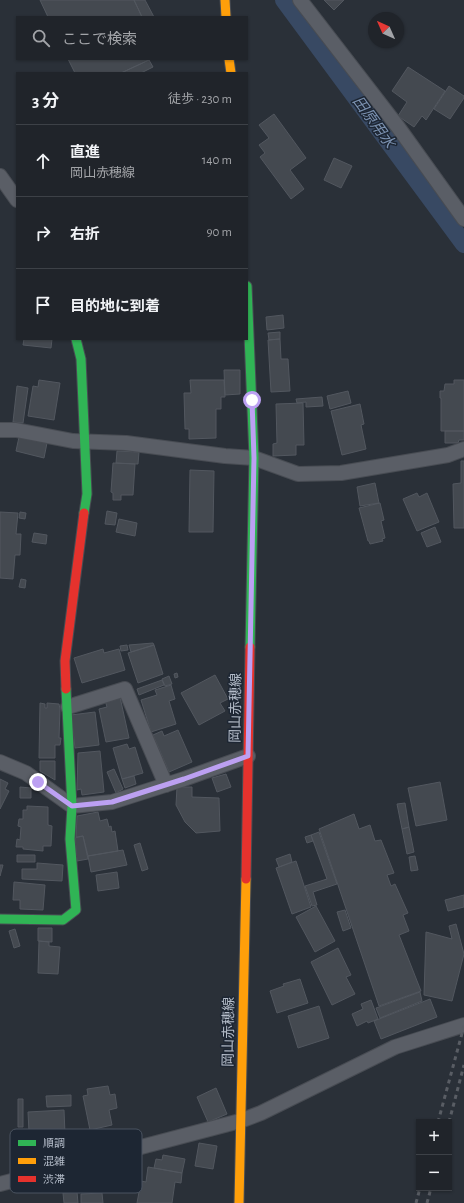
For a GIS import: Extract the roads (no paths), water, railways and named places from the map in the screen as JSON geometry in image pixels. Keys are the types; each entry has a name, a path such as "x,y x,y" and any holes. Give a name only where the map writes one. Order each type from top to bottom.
{"main road":[{"path":"225,0 226,16"},
{"path":"229,60 230,72"},
{"name":"岡山赤穂線","path":"239,1203 254,458 248,311"},
{"path":"0,919 63,920 76,910 70,839 72,806 65,660 87,494 81,360 76,340"}],"street":[{"path":"300,0 398,127 464,219"},
{"path":"0,176 16,199"},
{"path":"0,430 16,430 73,441 126,443 225,456 254,458 298,474 341,473 448,454 464,449"},
{"path":"68,706 125,689 166,785"},
{"path":"0,762 26,773 72,806 112,802 248,756"},
{"path":"142,1147 240,1121 261,1113 394,1047 464,1025"},
{"path":"0,1184 10,1181"}],"waterway":[{"name":"田原用水","path":"284,0 464,244"}],"railway":[{"path":"439,1119 464,1026"},
{"path":"450,1119 464,1065"},
{"path":"416,1203 419,1191"},
{"path":"427,1203 430,1191"}]}
